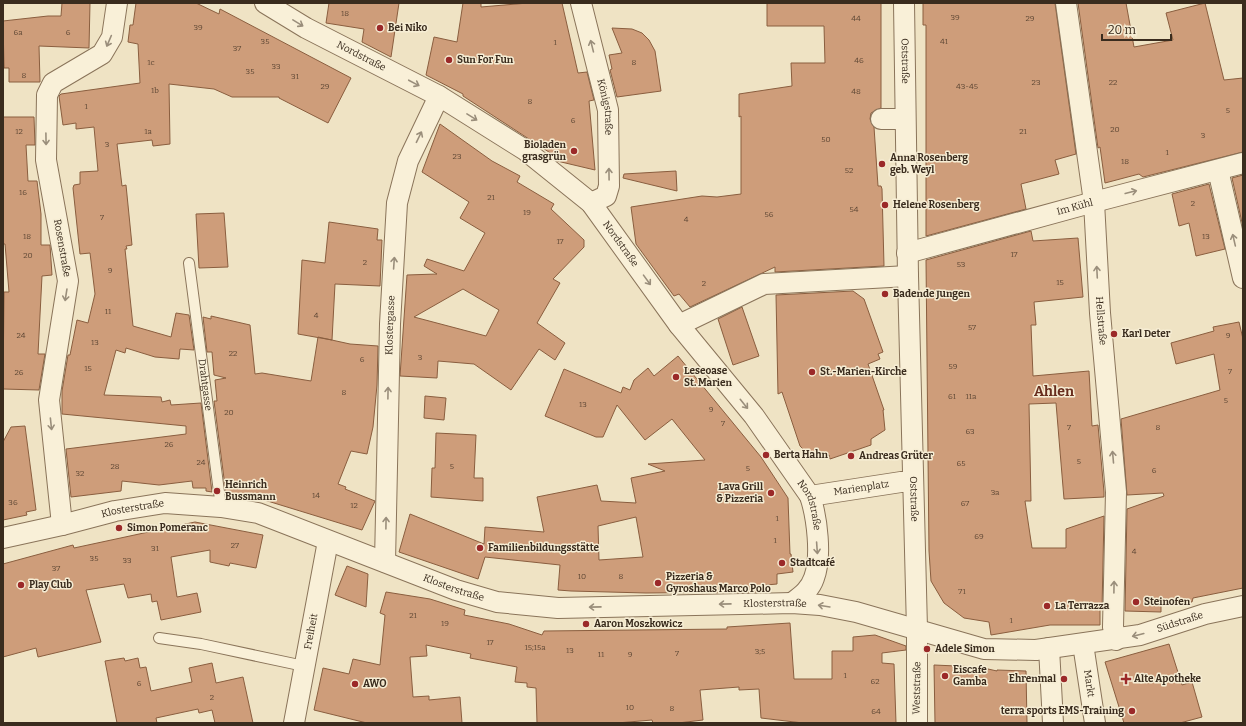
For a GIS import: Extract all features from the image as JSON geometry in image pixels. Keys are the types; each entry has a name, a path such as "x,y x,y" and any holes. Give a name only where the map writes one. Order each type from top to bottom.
{"street":[{"name":"Rosenstraße","path":"62,525 49,400 68,281 46,160 47,95 53,83 102,54 112,37 117,3"},
{"name":"Nordstraße","path":"265,3 306,28 439,96 525,150 591,203 679,325 754,416 810,496 815,522 818,556 817,568 810,587 804,594 792,603"},
{"name":"Königstraße","path":"581,3 608,110 610,186 606,196 591,203"},
{"name":"Oststraße","path":"904,3 907,253 917,629"},
{"name":"Hellstraße","path":"1066,3 1094,202 1100,313 1116,492 1113,627 1116,640"},
{"name":"Klostergasse","path":"385,562 390,324 398,203 408,161 439,96"},
{"path":"881,119 905,119"},
{"name":"Im Kühl","path":"907,253 1243,163"},
{"path":"1218,170 1243,278"},
{"path":"679,325 764,284 908,276"},
{"name":"Marienplatz","path":"810,496 901,482 913,482"},
{"name":"Klosterstraße","path":"3,538 115,511 165,503 222,507 258,513 456,590 504,603 558,608 792,603 835,608 917,629"},
{"name":"Freiheit","path":"294,723 328,541"},
{"name":"Südstraße","path":"1116,640 1140,635 1205,614 1243,606"},
{"path":"917,629 984,649 1049,648 1116,640"},
{"name":"Weststraße","path":"917,629 917,723"},
{"name":"Markt","path":"1083,644 1095,723"},
{"path":"1049,648 1053,723"}],"lane":[{"name":"Drahtgasse","path":"189,263 222,507"},
{"path":"159,638 201,644 304,666"}],"building":[{"path":"62,3 90,3 89,48 39,46 40,82 9,82 9,68 4,68 3,21 61,16"},
{"path":"136,3 196,3 219,14 220,9 351,78 328,123 279,97 232,97 214,89 169,84 170,144 153,146 152,140 117,144 122,186 126,185 132,245 126,246 127,249 125,249 133,326 171,337 176,313 189,315 194,350 180,349 179,359 155,357 126,348 125,353 116,350 104,395 161,397 162,402 170,400 171,405 201,403 212,492 206,491 206,488 193,488 192,481 159,485 122,481 121,491 71,497 66,449 186,434 186,426 62,414 62,391 68,355 70,355 77,320 88,323 95,294 90,253 80,254 73,188 74,185 80,184 80,172 98,171 94,127 76,129 76,123 63,125 59,96 61,94 140,83 138,44 128,42 130,25 133,25"},
{"path":"329,3 399,3 391,57 362,42 364,29 326,23"},
{"path":"463,3 481,3 481,7 528,3 562,3 578,73 587,72 594,100 589,101 595,170 557,161 555,156 463,96 463,94 426,75 434,37 457,42"},
{"path":"767,3 881,3 881,108 871,113 870,119 874,127 878,186 881,186 882,189 884,266 775,272 775,267 690,307 679,294 674,296 636,244 631,207 702,196 717,197 741,194 741,116 739,117 739,94 792,86 791,63 825,63 824,26 767,26"},
{"path":"923,3 1055,3 1076,154 1055,160 1059,174 1021,184 1026,209 926,236 926,25 923,25"},
{"path":"1078,3 1126,3 1134,47 1173,40 1166,13 1205,3 1224,80 1243,78 1243,152 1143,177 1139,174 1105,183 1100,147 1098,148"},
{"path":"612,28 632,29 642,33 649,40 655,51 661,91 617,97 610,70 612,69 609,55 622,53"},
{"path":"3,117 34,117 35,145 26,145 28,181 37,181 41,214 41,245 50,245 52,275 42,276 38,354 45,354 39,390 3,389 4,292 9,292 5,244 3,244"},
{"path":"440,124 492,161 520,176 517,182 554,204 551,209 584,240 584,247 553,279 560,283 537,323 565,343 555,360 539,349 511,390 474,364 438,361 437,378 400,376 407,275 437,274 424,266 427,259 464,271 485,233 460,218 469,202 422,172","holes":["463,289 499,310 486,336 414,317"]},
{"path":"676,171 677,191 623,178 624,174"},
{"path":"1243,175 1243,227 1232,178"},
{"path":"1209,184 1225,249 1196,256 1189,223 1179,226 1172,194"},
{"path":"224,213 228,267 199,268 196,214"},
{"path":"329,222 378,229 377,240 382,240 380,286 335,284 332,340 298,334 302,260 325,263"},
{"path":"1031,231 1033,241 1078,238 1083,297 1034,302 1036,325 1031,325 1033,376 1089,371 1092,426 1098,425 1104,492 1104,497 1064,499 1056,403 1029,404 1031,501 1025,501 1032,548 1066,548 1066,529 1104,516 1102,609 1100,609 1100,625 1050,625 991,635 989,622 964,618 944,603 931,581 929,551 926,260"},
{"name":"St.-Marien-Kirche","path":"853,291 864,299 883,352 878,354 880,359 868,364 884,410 885,430 871,439 871,445 830,459 829,455 809,455 800,446 782,392 778,394 776,295"},
{"path":"742,307 759,356 733,365 718,319"},
{"path":"211,316 250,325 255,374 262,373 311,381 318,337 350,344 378,346 377,385 373,427 367,454 351,451 338,484 346,487 345,489 375,501 362,530 261,499 226,494 214,401 217,401 215,380 226,378 214,375 212,352 207,352 203,317 211,319"},
{"path":"1239,322 1243,339 1243,588 1193,598 1192,602 1161,600 1161,612 1125,611 1127,509 1164,496 1163,493 1127,495 1121,419 1220,390 1214,354 1176,364 1171,343 1214,331 1213,327"},
{"path":"678,356 761,457 788,498 790,554 793,572 777,574 777,584 756,586 757,592 646,593 558,590 560,565 485,557 478,579 399,552 410,514 484,544 485,527 544,532 537,497 597,485 601,501 636,503 631,478 665,471 648,464 705,460 672,419 645,440 617,405 603,437 596,437 545,416 564,369 621,393 623,387 630,390 634,380 648,368 654,376","holes":["636,517 643,557 599,560 598,526"]},
{"path":"425,396 446,398 444,420 424,418"},
{"path":"25,426 36,510 26,512 27,515 3,520 3,442 11,427"},
{"path":"436,433 476,435 474,478 483,478 483,501 431,497 432,468 435,468"},
{"path":"195,522 263,535 256,568 230,563 229,566 210,562 210,550 171,557 177,597 197,593 201,612 161,620 157,601 152,602 151,594 128,598 124,584 86,590 101,642 38,657 36,648 3,657 3,564 73,545 74,548"},
{"path":"347,566 368,574 366,607 335,595"},
{"path":"386,592 430,599 465,610 464,615 509,624 542,635 544,631 727,629 727,627 790,623 794,679 832,679 832,651 853,651 853,637 875,635 906,646 906,650 882,653 882,663 894,664 896,723 803,723 761,718 759,689 739,690 739,687 700,690 703,720 678,723 653,723 652,720 617,723 537,723 536,688 527,687 527,683 515,682 517,667 470,658 471,654 426,645 427,656 410,657 413,697 429,696 429,700 460,697 462,723 367,723 314,710 323,668 349,674 353,659 380,665 385,615 380,613"},
{"path":"1169,644 1182,685 1192,682 1202,717 1180,723 1124,723 1105,662"},
{"path":"124,658 125,661 138,658 140,668 146,667 151,691 192,682 189,668 212,663 216,683 243,677 253,723 215,723 212,710 199,713 198,709 156,718 157,723 117,723 105,661"},
{"path":"934,665 979,667 997,671 1026,671 1027,723 935,723"}],"place":[{"name":"Bei Niko","path":"380,28"},
{"name":"Sun For Fun","path":"449,60"},
{"name":"Bioladen grasgrün","path":"574,151"},
{"name":"Anna Rosenberg geb. Weyl","path":"882,164"},
{"name":"Helene Rosenberg","path":"885,205"},
{"name":"Badende Jungen","path":"885,294"},
{"name":"Karl Deter","path":"1114,334"},
{"name":"St.-Marien-Kirche","path":"812,372"},
{"name":"Leseoase St. Marien","path":"676,377"},
{"name":"Berta Hahn","path":"766,455"},
{"name":"Andreas Grüter","path":"851,456"},
{"name":"Heinrich Bussmann","path":"217,491"},
{"name":"Lava Grill & Pizzeria","path":"771,493"},
{"name":"Simon Pomeranc","path":"119,528"},
{"name":"Familienbildungsstätte","path":"480,548"},
{"name":"Stadtcafé","path":"782,563"},
{"name":"Pizzeria & Gyroshaus Marco Polo","path":"658,583"},
{"name":"Play Club","path":"21,585"},
{"name":"Steinofen","path":"1136,602"},
{"name":"La Terrazza","path":"1047,606"},
{"name":"Aaron Moszkowicz","path":"586,624"},
{"name":"Adele Simon","path":"927,649"},
{"name":"Eiscafe Gamba","path":"945,676"},
{"name":"Ehrenmal","path":"1064,679"},
{"name":"Alte Apotheke","path":"1126,679"},
{"name":"AWO","path":"355,684"},
{"name":"terra sports EMS-Training","path":"1132,711"}],"district":[{"name":"Ahlen","path":"1054,391"}]}
